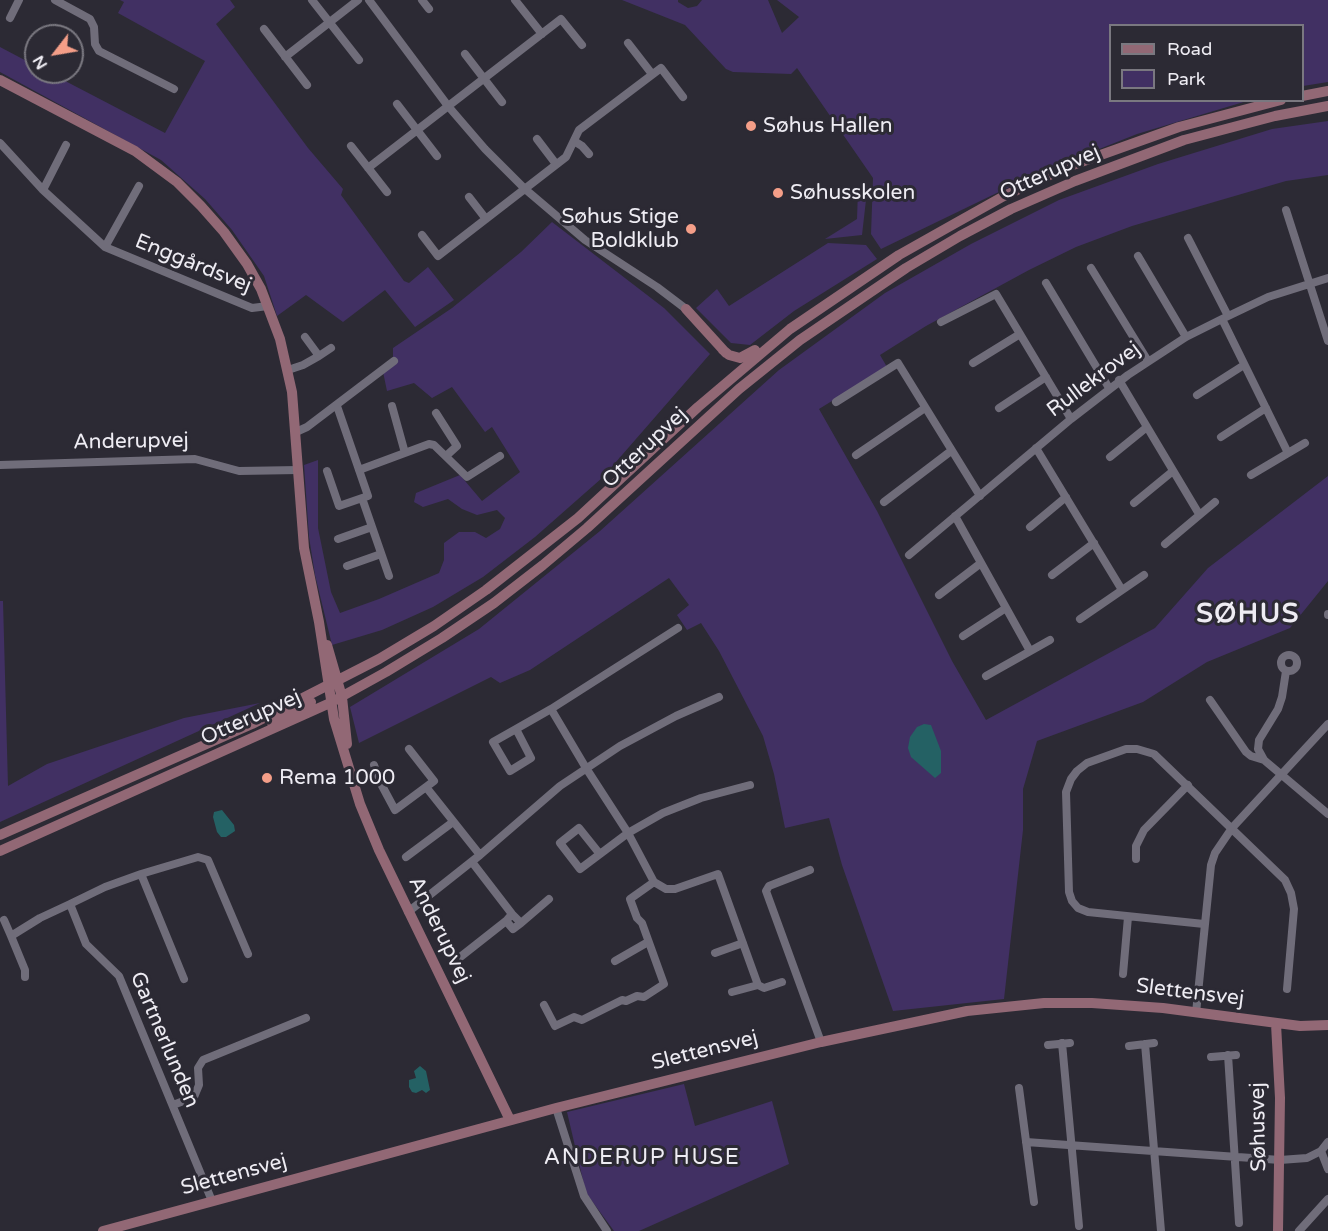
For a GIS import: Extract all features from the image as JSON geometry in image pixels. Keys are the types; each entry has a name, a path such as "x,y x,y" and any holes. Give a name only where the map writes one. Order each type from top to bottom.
{"street":[{"path":"10,18 19,0"},
{"path":"55,0 90,19 94,27 95,44 99,51 174,89"},
{"path":"312,0 359,60"},
{"path":"285,57 358,0"},
{"path":"369,0 448,106 485,149 525,189 585,240 657,287 686,309 749,381"},
{"path":"422,0 429,9"},
{"path":"515,0 542,34"},
{"path":"368,168 561,19 582,45"},
{"path":"264,29 307,85"},
{"path":"628,43 652,74"},
{"path":"465,54 502,102"},
{"path":"422,235 438,256 556,165 570,151 579,130 661,68 683,97"},
{"name":"Anderupvej","path":"0,80 135,151 177,182 224,232 247,264 268,306 288,370 296,432 304,548 347,745 345,753 354,786 367,823 408,912 510,1120"},
{"path":"1304,96 1328,91"},
{"name":"Otterupvej","path":"0,836 252,724 334,692 486,590 578,518 740,370 790,329 898,255 1004,196 1066,168 1179,127 1273,102"},
{"path":"397,104 437,156"},
{"name":"Otterupvej","path":"0,851 225,751 260,729 442,638 494,603 587,528 749,381 800,340 906,268 1011,210 1106,169 1184,140 1293,112 1328,106"},
{"path":"1293,112 1328,111"},
{"path":"537,139 556,165"},
{"path":"573,141 589,154"},
{"name":"Enggårdsvej","path":"0,143 43,190 105,247 252,308 268,306"},
{"path":"43,190 66,145"},
{"path":"351,146 387,192"},
{"name":"Enggårdsvej","path":"105,247 139,186"},
{"path":"469,197 486,219"},
{"path":"1286,210 1327,337"},
{"path":"1188,238 1244,364 1287,453"},
{"path":"1138,256 1186,337"},
{"path":"1091,268 1148,361"},
{"name":"Rullekrovej","path":"909,555 1119,380 1186,337 1268,297 1328,278"},
{"path":"1046,283 1109,388"},
{"path":"941,322 996,294 1071,419"},
{"path":"723,350 734,357 744,357 792,321 830,301"},
{"path":"973,363 1020,334"},
{"path":"305,337 319,356"},
{"path":"288,370 303,365 331,348"},
{"path":"296,432 307,428 394,361"},
{"path":"836,402 898,363 980,496"},
{"path":"1197,395 1244,364"},
{"path":"999,408 1046,377"},
{"path":"1119,380 1199,514"},
{"path":"327,471 339,506 368,496 337,406"},
{"path":"392,406 405,453"},
{"path":"856,455 925,408"},
{"path":"1221,437 1266,408"},
{"path":"436,413 457,446 446,456"},
{"path":"1110,457 1147,427"},
{"path":"1251,475 1305,443"},
{"path":"359,470 429,444 434,445 466,477 500,456"},
{"path":"1036,448 1122,590"},
{"path":"884,502 951,451"},
{"name":"Anderupvej","path":"0,465 195,459 239,471 298,470"},
{"path":"1134,503 1173,471"},
{"path":"1030,527 1066,496"},
{"path":"362,498 389,576"},
{"path":"1165,544 1215,502"},
{"path":"955,516 1030,651"},
{"path":"338,538 372,527"},
{"path":"1052,575 1094,543"},
{"path":"347,566 381,554"},
{"path":"939,595 981,564"},
{"path":"1080,619 1143,574"},
{"path":"963,636 1006,608"},
{"path":"516,729 531,758 510,771 493,742 551,709 678,628"},
{"path":"986,676 1050,640"},
{"path":"1286,671 1278,709 1259,740 1258,748 1264,760 1328,814"},
{"path":"408,912 472,862 543,799 586,768 620,746 676,716 719,697"},
{"path":"1210,700 1246,752 1257,759 1264,760"},
{"path":"551,709 628,833 654,882 666,889 675,890 718,874 758,985"},
{"path":"1196,1013 1211,865 1221,842 1328,724"},
{"path":"1204,924 1088,912 1078,908 1072,901 1069,892 1066,792 1071,779 1087,763 1126,749 1137,748 1154,754 1285,880 1291,893 1294,909 1287,989"},
{"path":"374,765 395,810 434,781 410,749"},
{"path":"599,853 579,828 560,843 580,868 628,833 663,813 701,798 750,785"},
{"path":"1136,859 1137,846 1144,830 1188,785"},
{"path":"426,787 480,855"},
{"path":"406,857 453,822"},
{"path":"11,936 40,918 105,887 198,857 208,860 248,954"},
{"path":"472,862 512,915 521,923"},
{"path":"810,870 769,886 766,891 821,1042"},
{"name":"Gartnerlunden","path":"141,874 184,979"},
{"path":"544,1005 555,1026 574,1017 582,1020 622,1000 626,1001 637,996 644,997 664,984 642,923 637,918 630,899 654,882"},
{"path":"506,921 513,929 549,899"},
{"name":"Gartnerlunden","path":"70,904 86,944 118,976 212,1201"},
{"path":"459,958 512,915"},
{"path":"1123,974 1128,917"},
{"path":"4,920 25,970 25,977"},
{"path":"615,961 648,942"},
{"path":"715,953 743,943"},
{"path":"732,992 758,985 764,988 782,982"},
{"name":"Slettensvej","path":"103,1231 556,1108 821,1042 968,1011 1044,1003 1104,1004 1163,1008 1276,1024 1300,1026 1328,1024"},
{"path":"173,1105 194,1096 199,1085 198,1068 203,1060 306,1018"},
{"name":"Søhusvej","path":"1276,1024 1280,1098 1278,1231"},
{"path":"1048,1045 1066,1043 1079,1226"},
{"path":"1129,1046 1154,1043"},
{"path":"1144,1044 1161,1231"},
{"path":"1211,1057 1232,1055 1239,1223"},
{"path":"1019,1088 1034,1202"},
{"path":"556,1108 584,1196 607,1231"},
{"path":"1026,1142 1280,1160 1298,1160 1321,1151 1328,1142"},
{"path":"1321,1151 1328,1169"},
{"path":"1299,1231 1328,1199"}],"green space":[{"path":"120,0 230,0 235,7 216,24 308,148 343,189 341,195 404,281 409,283 428,267 454,300 415,327 385,290 343,322 306,295 277,316 264,276 232,230 205,199 161,160 0,72 0,47 24,60 24,84 71,84 165,133 205,61 118,13 124,2"},
{"path":"622,0 678,0 688,8 697,6 702,0 768,0 782,33 799,17 777,0 1328,0 1328,82 1304,86 1304,24 1109,24 1109,102 1244,102 1137,134 1034,175 881,249 871,234 873,178 797,68 791,74 733,72 726,69 685,25"},
{"path":"1328,121 1328,175 1286,181 1132,226 1076,247 926,326 880,355 887,367 819,409 877,511 952,661 986,720 1155,628 1208,568 1328,476 1328,581 1290,628 1207,662 1143,702 1037,741 1023,789 1023,830 1004,999 893,1011 842,865 829,818 785,828 774,774 763,736 719,651 701,623 687,630 677,615 689,605 669,578 530,670 500,683 491,677 359,743 350,707 479,629 600,531 779,370 885,293 971,244 1059,200 1158,164 1272,129"},
{"path":"858,190 866,200 862,235 825,239 857,219"},
{"path":"552,222 664,308 710,354 602,478 535,537 483,577 433,607 382,630 332,645 315,575 309,537 304,465 318,460 318,528 331,592 340,613 439,573 444,560 444,543 459,532 475,532 486,538 500,529 505,518 497,510 477,515 462,509 448,499 423,507 414,502 416,493 460,475 482,501 520,472 492,427 485,432 452,387 432,398 414,383 387,391 382,367 393,357 393,348 452,308 521,252"},
{"path":"828,243 866,245 877,259 794,311 750,345 731,343 696,308 717,289 729,306"},
{"path":"0,601 3,601 8,786 47,764 184,718 260,703 0,822"},
{"path":"684,1084 695,1126 772,1101 789,1164 639,1231 614,1231 586,1193 567,1112"}],"shaded area":[{"path":"924,724 931,725 941,751 941,773 935,778 911,757 908,748 910,737 917,727"},
{"path":"222,810 234,825 235,831 226,837 221,837 217,832 213,817 214,812"},
{"path":"420,1066 426,1071 430,1090 426,1093 422,1090 412,1092 409,1087 409,1080 416,1078 414,1071"}],"place":[{"name":"Søhus Hallen","path":"751,126"},
{"name":"Søhusskolen","path":"778,193"},
{"name":"Søhus Stige Boldklub","path":"691,229"},
{"name":"Rema 1000","path":"267,778"}],"district":[{"name":"SØHUS","path":"1248,615"},
{"name":"ANDERUP HUSE","path":"642,1158"}]}
